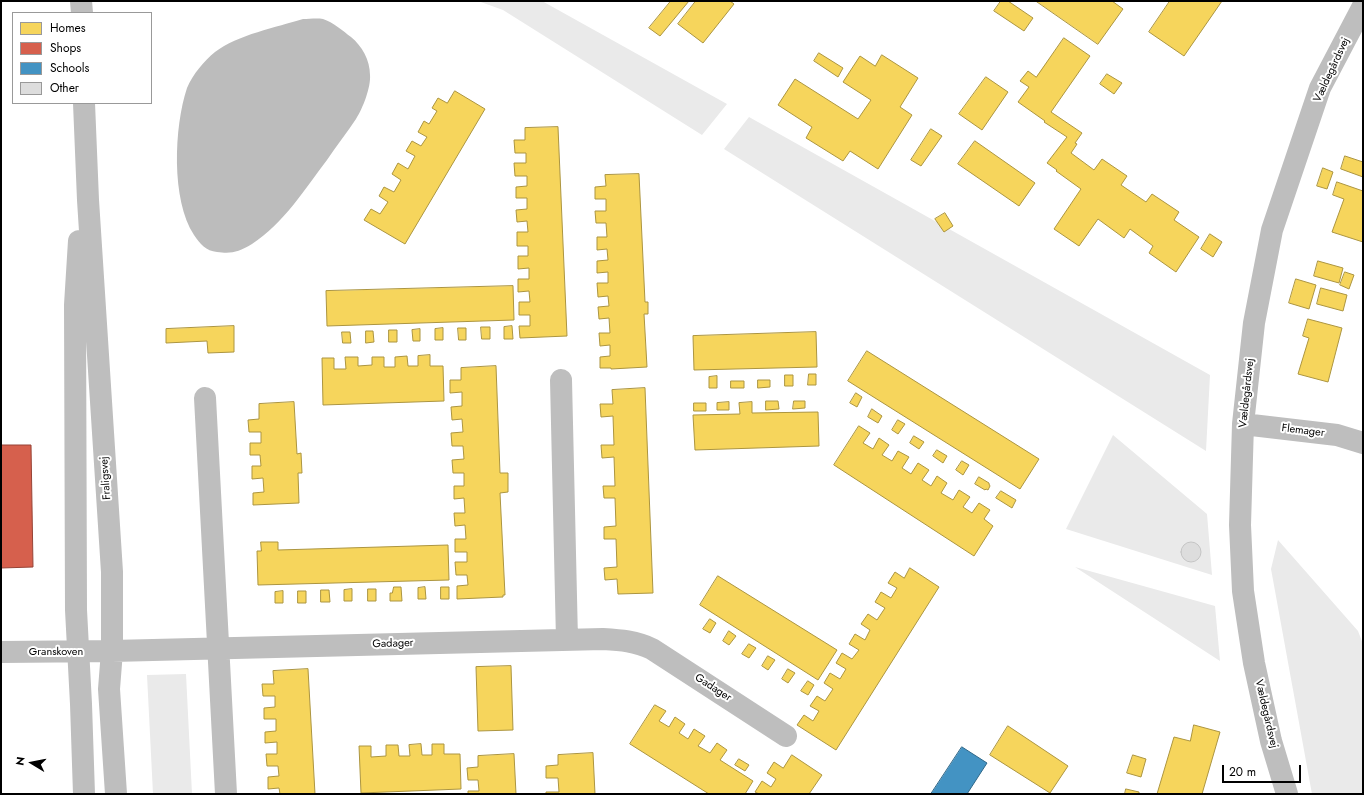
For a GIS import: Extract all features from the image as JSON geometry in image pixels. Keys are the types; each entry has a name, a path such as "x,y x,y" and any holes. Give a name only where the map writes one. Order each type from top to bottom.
{"street":[{"path":"81,1 82,12"},
{"name":"Vældegårdsvej","path":"1287,794 1266,720 1254,663 1243,591 1240,525 1243,424 1254,323 1272,230 1320,88 1361,15"},
{"name":"Fraligsvej","path":"84,104 86,162 112,572 112,652 109,689 116,794"},
{"name":"Fraligsvej","path":"84,794 76,610 75,305 81,207 86,162"},
{"path":"560,380 567,640"},
{"path":"205,398 226,794"},
{"name":"Flemager","path":"1243,424 1338,435 1363,443"},
{"name":"Gadager","path":"112,652 602,639 630,641 642,644 652,649 786,736"},
{"name":"Granskoven","path":"1,652 112,652"}],"shaded area":[{"path":"478,1 542,1 727,104 702,135 503,10"},
{"path":"303,19 323,19 330,22 351,37 362,49 370,69 370,80 364,103 356,119 327,160 302,194 274,227 252,244 239,251 227,253 210,250 194,235 181,203 178,183 177,142 179,122 187,88 192,78 203,64 215,52 224,46 246,36"},
{"path":"749,117 1210,375 1206,451 724,149"},
{"path":"1113,435 1207,514 1212,575 1066,529"},
{"path":"1278,540 1358,631 1363,644 1363,794 1312,794 1271,569"},
{"path":"1075,567 1215,606 1220,661"},
{"path":"186,674 192,794 153,794 147,675"}],"building: Homes":[{"path":"671,1 689,1 660,36 649,28"},
{"path":"696,1 730,1 734,4 703,43 678,24"},
{"path":"1001,1 1008,1 1033,18 1024,31 994,11"},
{"path":"1036,1 1112,1 1123,9 1098,44"},
{"path":"1170,1 1222,1 1184,56 1149,32"},
{"path":"1064,38 1090,56 1051,112 1082,133 1075,143 1077,144 1071,153 1094,170 1102,159 1127,176 1121,185 1146,202 1152,194 1179,212 1174,220 1199,237 1176,272 1149,253 1153,246 1130,229 1124,238 1098,219 1079,246 1054,229 1081,189 1047,163 1067,137 1018,102 1029,87 1020,81 1028,71 1036,77"},
{"path":"819,53 843,68 838,77 814,61"},
{"path":"882,55 918,78 900,107 912,115 878,169 850,151 843,161 806,138 812,127 778,105 795,79 858,119 871,100 843,82 860,56 875,66"},
{"path":"1107,74 1122,83 1114,94 1100,84"},
{"path":"986,77 1008,92 982,130 959,114"},
{"path":"455,91 485,109 405,244 364,220 371,209 380,214 388,202 379,196 384,187 394,192 401,180 392,174 398,163 408,169 415,156 406,151 412,141 421,146 427,137 418,132 424,121 429,124 437,111 432,108 438,98 447,103"},
{"path":"558,127 567,336 520,338 519,326 530,326 530,315 519,315 519,302 530,302 529,291 518,292 518,279 529,279 529,268 518,269 518,256 528,256 528,246 517,246 517,232 528,232 527,221 517,222 516,210 527,209 527,198 516,198 516,187 527,186 527,176 515,176 514,163 526,163 526,153 515,153 514,140 525,140 525,128"},
{"path":"931,129 942,136 921,166 911,160"},
{"path":"975,141 1035,183 1019,206 958,164"},
{"path":"1345,156 1363,162 1363,177 1341,169"},
{"path":"1323,168 1333,172 1327,189 1317,186"},
{"path":"639,174 645,302 648,302 648,314 644,314 647,367 611,369 600,368 600,357 610,356 610,345 600,346 599,333 610,333 609,318 599,319 598,307 609,306 608,296 598,297 597,283 608,283 608,272 597,273 597,261 608,260 607,249 597,250 597,237 607,237 606,223 596,223 595,211 606,211 606,199 595,199 595,187 606,186 605,175"},
{"path":"1337,182 1363,191 1363,242 1332,232 1344,199 1333,195"},
{"path":"945,213 953,226 944,232 935,219"},
{"path":"1210,234 1222,242 1213,257 1201,249"},
{"path":"1318,261 1343,268 1339,283 1314,276"},
{"path":"1345,272 1354,275 1349,289 1340,285"},
{"path":"1296,279 1316,285 1309,309 1289,303"},
{"path":"513,286 514,320 327,326 326,291"},
{"path":"1321,288 1347,295 1343,311 1317,304"},
{"path":"1308,319 1342,328 1328,382 1298,374 1309,338 1303,336"},
{"path":"234,326 234,352 208,353 207,341 166,343 166,329"},
{"path":"512,326 513,339 504,339 504,327"},
{"path":"481,327 490,327 490,339 482,339"},
{"path":"443,328 443,340 435,340 435,329"},
{"path":"458,328 466,328 466,340 459,340"},
{"path":"420,329 420,341 413,341 412,330"},
{"path":"389,330 397,330 397,342 389,342"},
{"path":"366,331 373,331 374,342 366,343"},
{"path":"342,332 350,332 351,343 343,343"},
{"path":"816,332 817,367 694,370 693,336"},
{"path":"867,351 1039,459 1020,489 848,381"},
{"path":"430,355 430,366 443,366 444,401 323,405 322,358 334,358 334,369 346,369 345,357 358,357 358,366 372,365 372,357 384,357 384,367 395,367 395,357 407,356 408,366 418,366 418,356"},
{"path":"496,366 500,473 508,473 508,492 500,493 505,595 503,595 503,597 457,599 457,586 468,585 467,575 456,575 455,562 467,562 467,552 455,552 455,539 466,539 465,525 455,526 454,513 465,513 464,498 454,499 454,486 464,486 464,473 453,473 452,460 464,459 463,446 452,446 451,433 463,432 462,419 452,420 451,407 462,406 462,392 450,393 450,380 461,380 461,368"},
{"path":"809,374 816,374 816,385 808,385"},
{"path":"785,375 793,375 793,386 785,386"},
{"path":"717,376 717,388 709,388 709,377"},
{"path":"758,380 770,380 770,387 758,388"},
{"path":"731,381 744,381 744,388 731,388"},
{"path":"645,388 653,593 618,594 617,579 605,580 604,568 617,567 616,539 604,539 604,527 616,526 615,498 604,498 603,486 615,486 614,457 602,458 601,445 614,445 613,416 601,417 600,404 613,404 612,390"},
{"path":"856,393 862,397 857,407 850,403"},
{"path":"766,401 778,401 779,409 766,410"},
{"path":"794,401 805,401 805,408 793,409"},
{"path":"294,402 297,454 301,453 302,473 298,473 299,503 253,505 253,493 264,492 263,478 252,479 252,466 261,466 260,455 250,455 250,443 261,443 261,432 249,432 248,420 259,419 259,404"},
{"path":"729,402 729,410 717,410 717,403"},
{"path":"752,402 752,413 818,412 819,446 695,450 693,415 740,414 739,403"},
{"path":"694,403 706,403 706,411 694,411"},
{"path":"872,409 882,416 878,423 868,417"},
{"path":"898,420 905,424 898,434 892,430"},
{"path":"859,426 870,433 863,443 873,449 879,438 889,445 882,455 892,461 898,451 909,457 902,468 911,474 918,463 929,470 922,480 931,486 937,476 947,483 941,493 953,500 959,490 970,497 963,507 972,513 979,503 990,510 984,519 993,526 974,556 834,465"},
{"path":"914,436 924,442 919,449 910,443"},
{"path":"937,450 947,456 943,463 933,456"},
{"path":"962,461 969,465 963,475 956,470"},
{"path":"979,477 989,483 990,486 988,490 985,490 975,484"},
{"path":"1001,491 1016,500 1012,508 996,498"},
{"path":"261,542 278,542 278,550 448,545 449,580 258,585 257,551 261,551"},
{"path":"910,568 939,587 836,750 797,725 804,715 813,721 819,711 810,706 817,696 825,701 833,689 824,683 830,673 840,679 846,669 836,663 842,653 852,659 859,650 849,644 855,634 865,640 870,630 861,624 868,614 877,620 885,608 875,602 881,592 891,598 897,588 888,583 895,572 904,578"},
{"path":"718,576 837,650 818,680 700,605"},
{"path":"394,587 401,587 402,601 390,601 390,593 392,593"},
{"path":"425,587 426,599 418,599 418,588"},
{"path":"441,587 449,587 449,599 441,599"},
{"path":"352,589 352,601 344,601 344,590"},
{"path":"368,589 376,589 376,601 368,601"},
{"path":"321,590 329,590 330,602 321,602"},
{"path":"283,591 283,603 275,603 275,592"},
{"path":"298,591 306,591 306,603 298,603"},
{"path":"710,619 716,623 710,633 703,629"},
{"path":"729,631 736,636 729,645 723,641"},
{"path":"749,644 756,648 749,658 742,654"},
{"path":"768,656 775,660 768,670 762,666"},
{"path":"511,666 513,730 478,731 476,667"},
{"path":"308,669 315,794 280,794 279,788 268,789 268,777 279,776 278,766 267,766 266,754 277,754 277,742 265,743 265,732 276,731 276,719 264,719 264,708 275,707 275,696 263,696 262,684 274,684 273,671"},
{"path":"788,669 795,673 788,683 782,679"},
{"path":"808,681 814,685 808,695 801,691"},
{"path":"655,705 666,711 659,721 669,727 675,717 685,724 679,733 688,739 694,729 705,736 698,746 710,753 717,743 727,750 720,760 753,781 745,794 709,794 630,744"},
{"path":"1194,725 1220,732 1202,794 1157,794 1174,737 1190,741"},
{"path":"1008,726 1068,766 1050,793 990,755"},
{"path":"421,744 422,755 432,755 432,744 444,744 444,754 460,754 461,789 361,793 359,746 371,746 371,757 386,756 386,745 398,745 399,756 410,756 409,745"},
{"path":"593,753 595,794 546,794 546,792 559,792 558,778 546,778 546,766 558,765 558,755"},
{"path":"514,754 516,794 468,794 468,791 479,791 478,780 468,780 467,768 478,767 478,756"},
{"path":"792,755 822,775 809,794 759,794 755,792 762,781 771,787 776,779 767,773 774,762 783,768"},
{"path":"1133,755 1146,759 1141,777 1127,773"},
{"path":"739,759 749,765 745,771 735,765"},
{"path":"1126,789 1139,792 1139,794 1125,794"}],"building: Shops":[{"path":"1,445 31,445 33,567 1,568"}],"building: Schools":[{"path":"962,747 987,763 967,794 931,794"}],"building: Other":[{"path":"1187,542 1195,542 1201,548 1201,556 1195,562 1187,562 1181,556 1181,548"}]}
